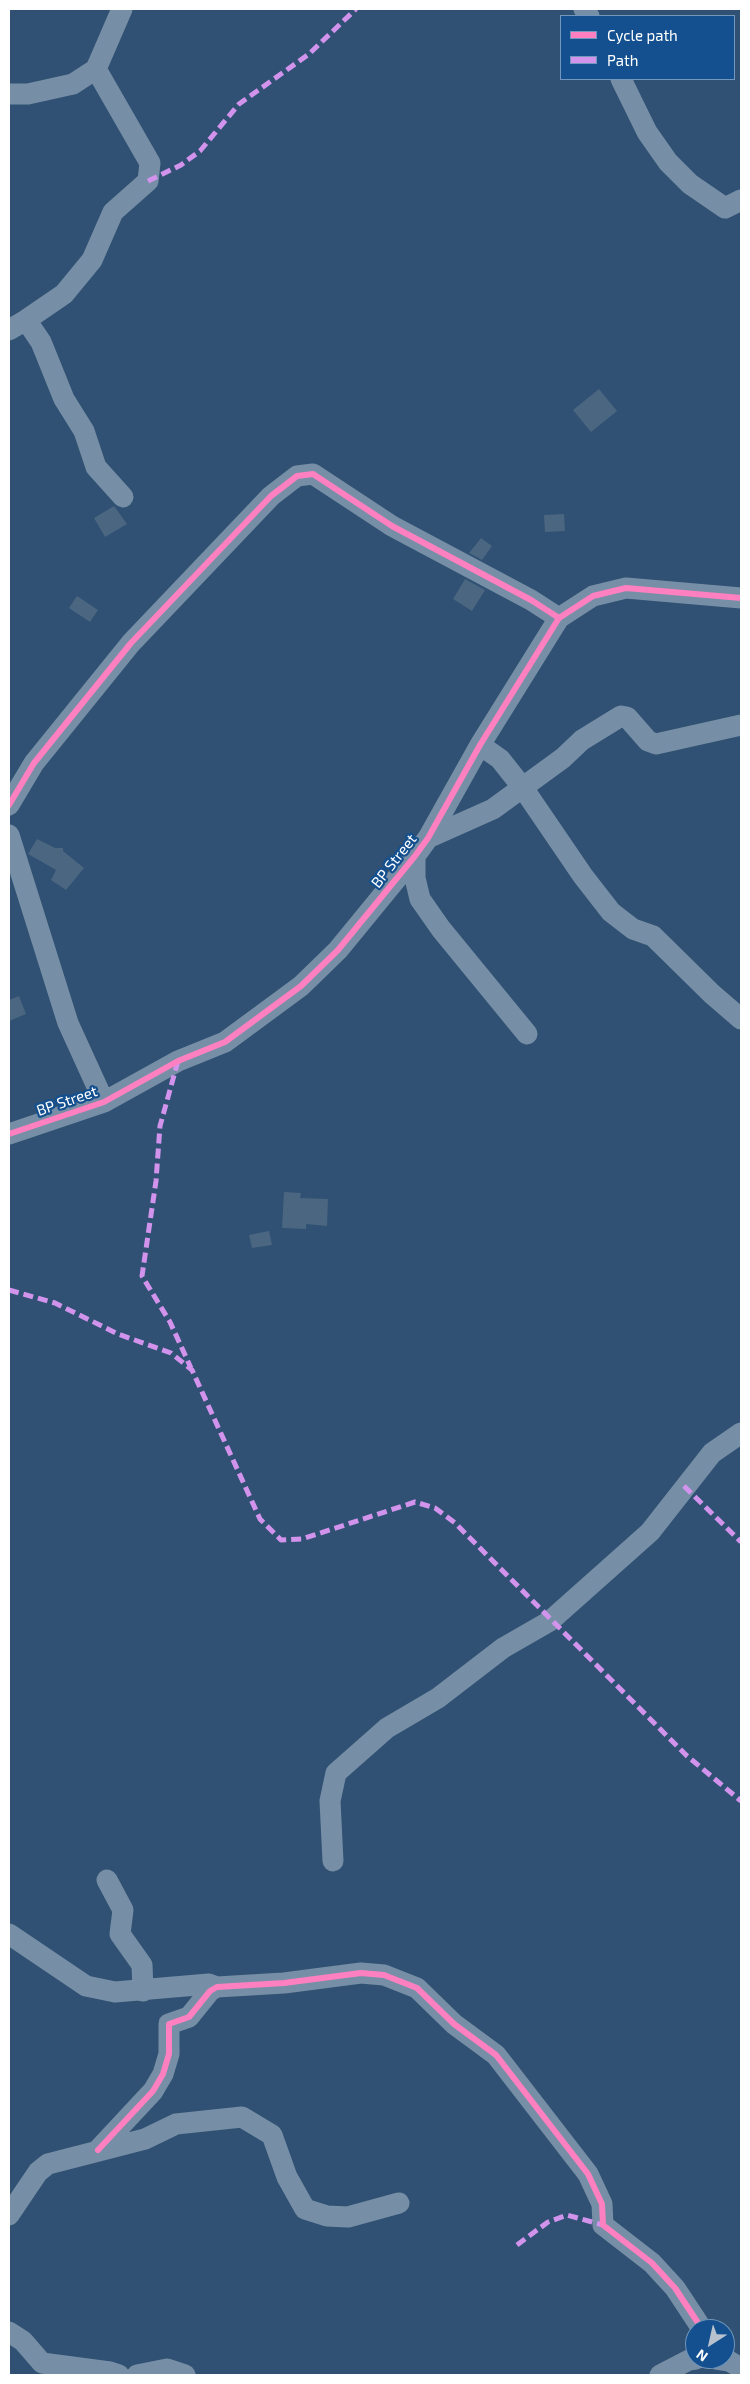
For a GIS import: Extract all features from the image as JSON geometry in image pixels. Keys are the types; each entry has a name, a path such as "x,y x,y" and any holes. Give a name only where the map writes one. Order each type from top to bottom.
{"street":[{"path":"9,94 28,94 74,84 96,68 122,9"},
{"path":"96,68 150,163 148,181 113,212 92,260 64,294 18,325 41,342 64,399 84,431 96,467 123,498"},
{"path":"621,80 647,132 668,162 684,178 725,208 741,200"},
{"path":"9,805 34,763 131,643 272,496 297,476 313,474 392,526 531,600 559,618"},
{"name":"BP Street","path":"9,1134 104,1102 178,1061 225,1042 301,986 338,950 428,838 480,745 559,618 593,596 626,588 741,598"},
{"path":"428,838 493,809 523,788 582,740 621,716 627,717 648,741 656,744 741,725"},
{"path":"480,745 500,759 523,788 583,876 611,912 633,929 653,936 712,994 741,1019"},
{"path":"9,835 68,1023 104,1102"},
{"path":"415,856 416,878 420,899 440,929 527,1034"},
{"path":"332,1861 330,1801 336,1773 388,1728 438,1698 503,1648 550,1621 650,1532 712,1453 741,1434"},
{"path":"107,1880 122,1910 120,1934 142,1965 143,1991"},
{"path":"9,1934 86,1986 115,1992 209,1984 217,1987 284,1983 361,1973 384,1975 417,1988 454,2024 496,2055 588,2174 602,2204 603,2225 652,2263 675,2288 695,2319"},
{"path":"98,2150 153,2092 163,2074 169,2054 169,2024 189,2017 210,1991 217,1987"},
{"path":"9,2215 38,2172 48,2164 144,2139 176,2124 242,2117 272,2134 287,2177 305,2209 327,2216 348,2217 400,2203"},
{"path":"9,2332 23,2341 42,2363 110,2372 119,2375"},
{"path":"660,2375 685,2362"},
{"path":"137,2375 167,2369 185,2375"}],"building":[{"path":"599,389 617,411 591,432 573,410"},
{"path":"114,506 127,524 105,537 94,518"},
{"path":"564,514 565,531 545,532 544,515"},
{"path":"481,538 492,546 482,560 469,553"},
{"path":"465,579 485,590 472,611 453,599"},
{"path":"77,596 98,610 90,622 69,608"},
{"path":"37,839 55,848 63,848 63,851 84,868 66,890 51,880 56,870 28,854"},
{"path":"19,996 26,1014 9,1021 9,1000"},
{"path":"284,1192 301,1193 300,1198 328,1199 327,1226 306,1224 306,1229 282,1228"},
{"path":"269,1231 272,1245 252,1248 249,1235"}],"marked path":[{"path":"148,181 181,165 200,151 239,104 309,54 356,9"},
{"path":"178,1061 160,1126 156,1181 142,1276 170,1322 191,1368"},
{"path":"9,1290 55,1303 118,1334 171,1353 192,1370 260,1519 281,1540 302,1539 415,1502 435,1508 455,1523 686,1755 741,1801"},
{"path":"684,1486 741,1542"},
{"path":"517,2245 548,2222 567,2215 603,2225"}],"cycle path":[{"path":"9,805 34,763 131,643 271,496 297,476 313,474 392,526 531,600 559,618"},
{"path":"9,1134 104,1102 178,1061 225,1042 301,986 338,950 428,838 480,745 559,618 593,596 626,588 741,598"},
{"path":"98,2150 153,2091 163,2074 169,2054 169,2024 189,2017 210,1991 217,1987 284,1983 361,1973 384,1975 417,1988 454,2024 496,2055 588,2174 602,2204 603,2225 652,2263 675,2288 695,2319"}]}
